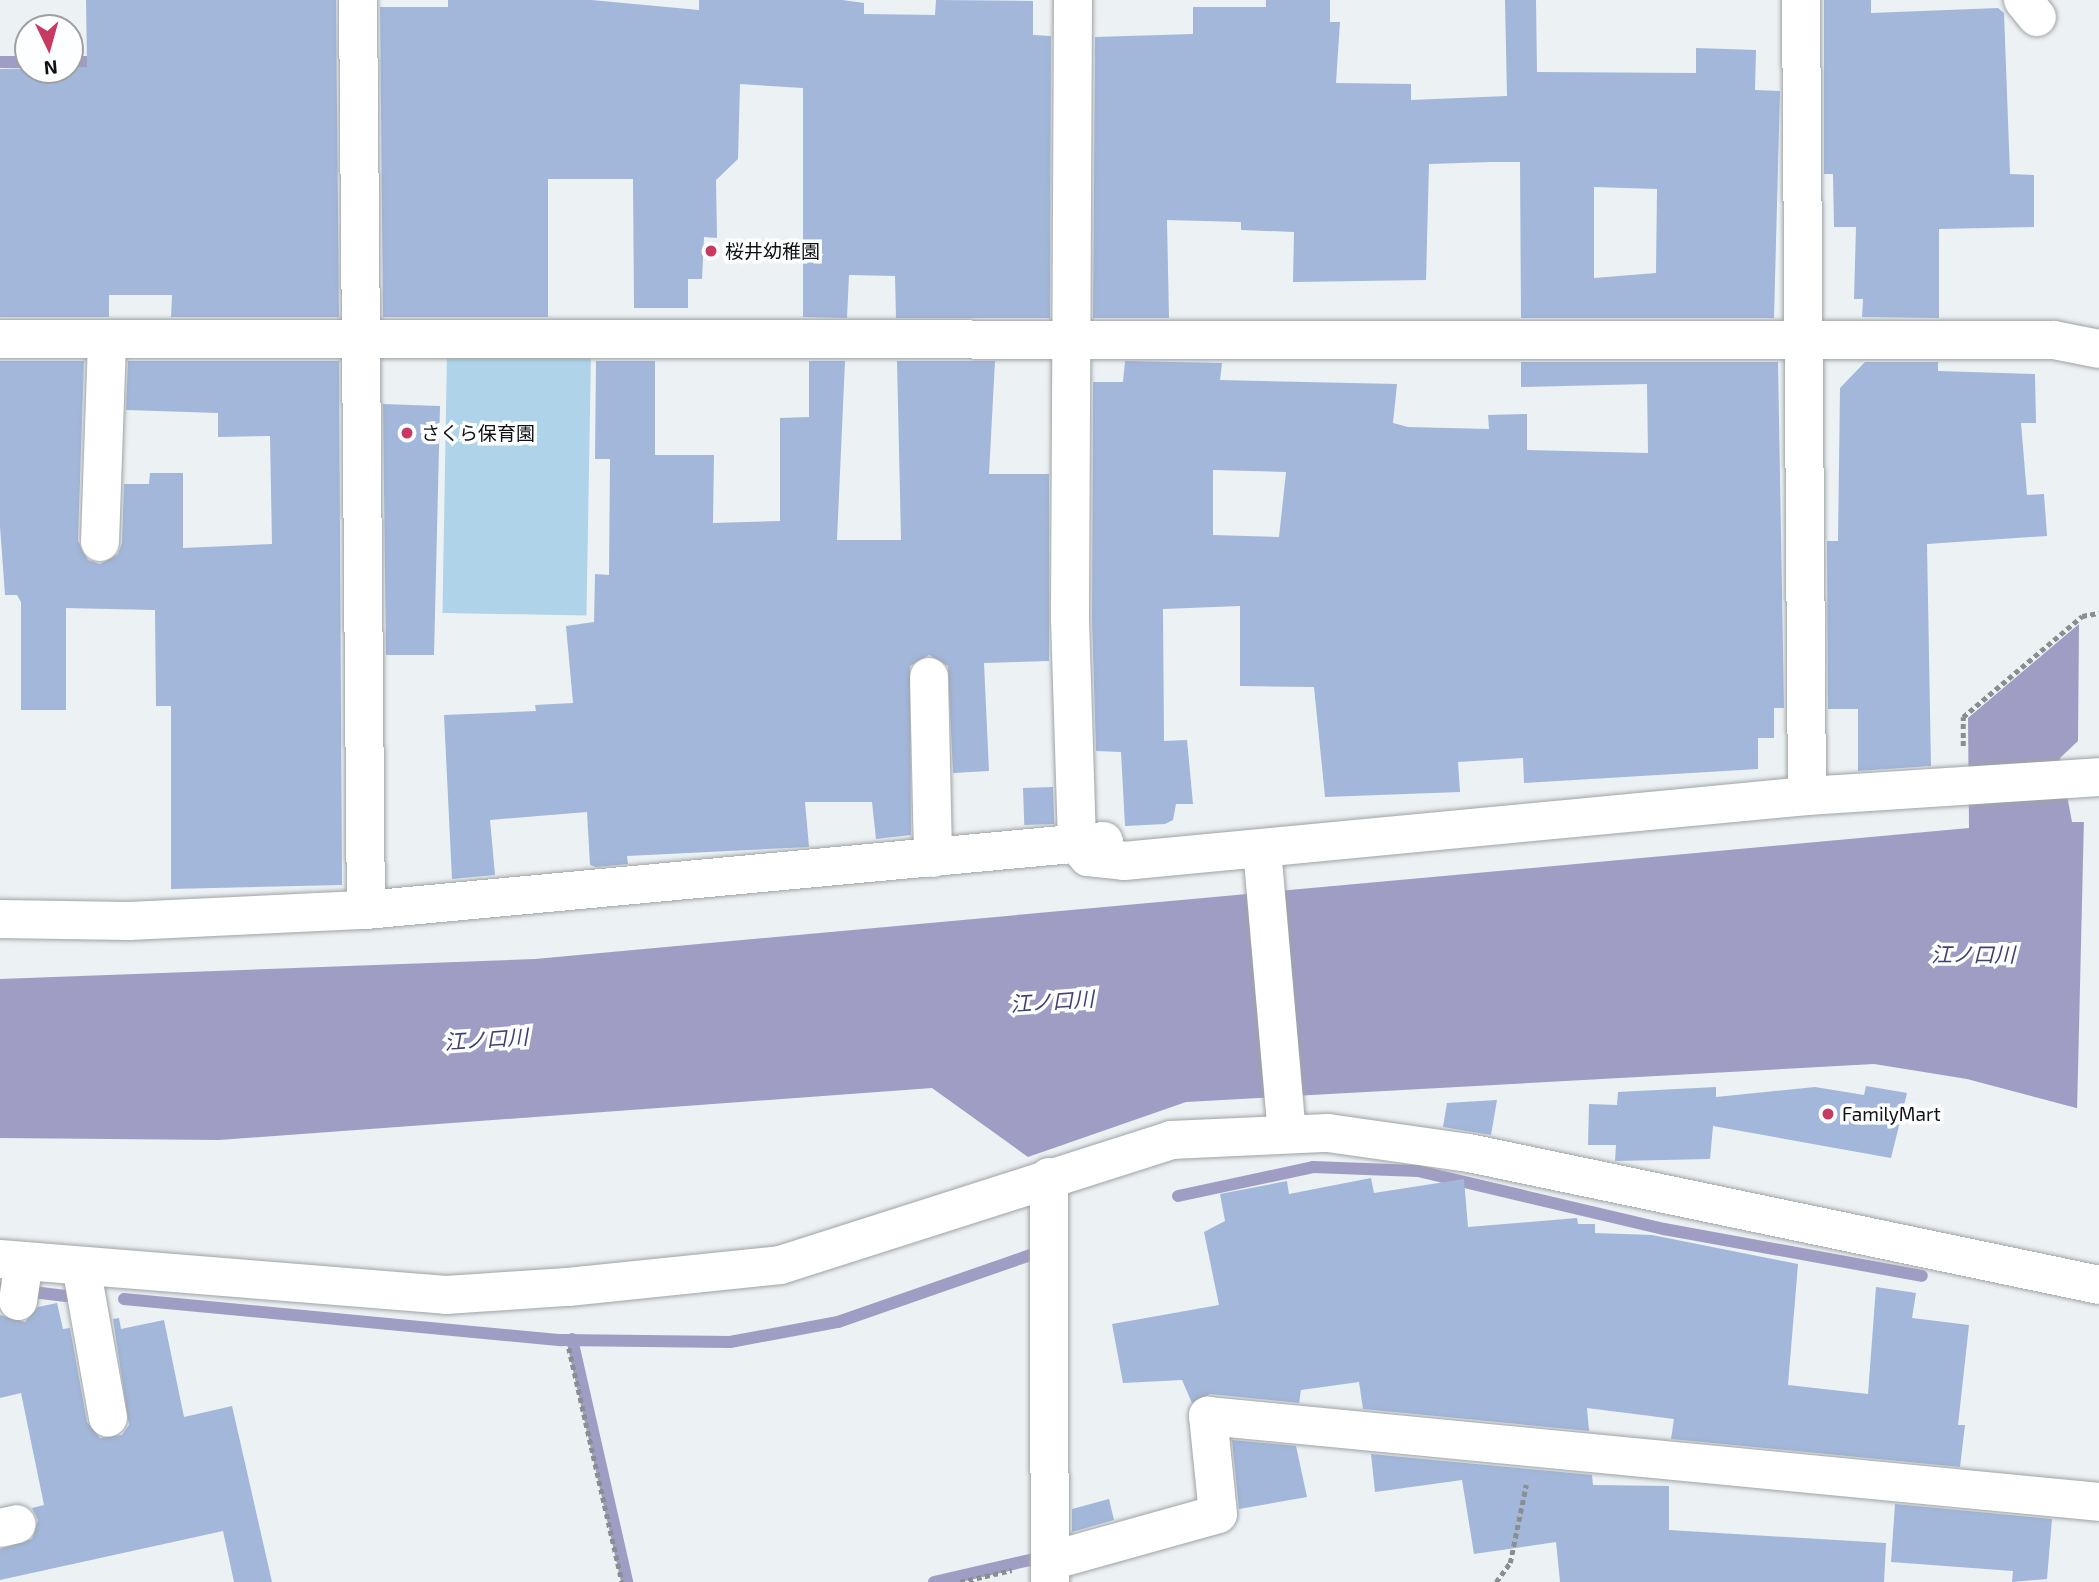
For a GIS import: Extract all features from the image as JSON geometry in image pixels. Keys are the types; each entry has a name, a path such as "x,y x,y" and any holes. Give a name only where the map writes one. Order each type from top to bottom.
{"street":[{"path":"358,0 366,910"},
{"path":"1073,0 1070,620 1077,844 1088,857 1124,861 1264,862 1807,788"},
{"path":"1801,0 1807,788"},
{"path":"0,339 2054,340 2099,349"},
{"path":"100,542 107,339"},
{"path":"929,677 933,858"},
{"path":"0,919 129,921 366,910 1077,844 1807,788 1963,786 2085,778"},
{"path":"1264,862 1285,1118"},
{"path":"18,1301 12,1260 446,1295 568,1287 780,1265 1171,1140 1285,1118 1469,1153 2099,1285"},
{"path":"1049,1177 1050,1571 1217,1514 1208,1416 2099,1502"},
{"path":"81,1266 108,1418"}],"path":[{"path":"1963,786 1963,717 2082,616 2099,613"},
{"path":"569,1348 622,1582"},
{"path":"1496,1582 1516,1540 1530,1446"},
{"path":"960,1582 1050,1571"}],"shaded area":[{"path":"447,353 591,356 586,615 442,613"}],"water":[{"name":"江ノ口川","path":"2079,624 2078,741 2060,758 2072,822 2099,822 2099,1114 1967,1079 1874,1064 1186,1102 1028,1157 932,1088 219,1140 0,1138 0,979 535,959 1969,828 1968,718"}],"pier":[{"path":"2084,818 2099,818 2099,1118 2077,1113"}],"building":[{"path":"86,0 336,0 339,317 171,317 172,295 109,295 109,317 0,317 0,69 14,69 14,84 84,84 84,67 87,67"},
{"path":"448,0 591,0 699,10 699,0 842,0 864,3 864,14 935,15 936,0 1033,1 1033,35 1051,36 1050,318 896,318 895,276 849,275 847,318 803,317 803,88 740,84 738,159 716,180 717,238 704,237 702,279 688,279 688,308 634,308 633,179 548,179 548,317 383,317 380,7 448,7"},
{"path":"1266,0 1330,0 1330,22 1340,22 1336,83 1411,84 1411,100 1507,96 1505,0 1536,0 1537,72 1696,73 1696,48 1756,50 1755,90 1780,91 1774,318 1521,318 1520,162 1491,162 1429,164 1426,280 1293,282 1294,232 1241,230 1241,222 1167,220 1169,318 1093,318 1095,37 1193,34 1193,7 1266,7","holes":["1594,187 1657,189 1656,273 1594,278"]},
{"path":"1824,0 1871,0 1871,13 1998,8 2004,13 2010,174 2034,175 2034,227 1939,229 1939,318 1862,317 1863,299 1854,299 1856,227 1834,227 1833,174 1824,174"},
{"path":"0,361 84,361 78,541 88,560 100,564 118,554 122,543 124,484 149,484 150,473 183,473 183,548 272,544 270,436 218,437 218,413 126,410 128,361 339,361 342,885 171,889 171,706 156,706 155,610 66,608 66,710 21,710 21,602 17,595 5,595 0,526"},
{"path":"596,361 655,361 655,455 714,455 713,523 780,521 780,418 809,417 809,361 845,361 837,540 901,540 897,361 995,361 989,474 1049,474 1049,661 984,663 989,771 953,773 948,666 929,655 910,666 911,835 876,839 872,802 805,802 809,847 627,856 628,864 596,867 590,865 587,812 490,820 495,875 452,879 444,715 536,711 535,705 573,703 566,626 594,622 595,574 609,575 610,459 595,459"},
{"path":"1125,361 1222,363 1220,380 1397,384 1393,423 1408,427 1489,429 1488,415 1527,414 1527,450 1648,453 1647,384 1521,387 1521,362 1778,362 1784,708 1774,708 1774,738 1758,738 1758,769 1524,783 1523,758 1458,762 1460,792 1325,797 1314,687 1240,686 1240,606 1163,609 1164,741 1187,740 1193,804 1176,804 1173,820 1165,824 1125,826 1121,752 1096,751 1092,620 1093,382 1123,382","holes":["1213,470 1286,472 1279,537 1213,535"]},
{"path":"1865,362 1938,362 1938,371 2035,374 2036,423 2021,423 2027,495 2044,494 2047,536 1927,544 1931,766 1858,771 1858,709 1828,709 1827,541 1838,541 1840,388"},
{"path":"383,404 440,406 434,655 386,655"},
{"path":"1053,787 1054,824 1024,825 1023,788"},
{"path":"1866,1086 1907,1093 1891,1158 1713,1126 1710,1159 1615,1161 1616,1145 1588,1145 1589,1104 1617,1105 1618,1092 1716,1087 1716,1097 1815,1087 1864,1095"},
{"path":"1497,1100 1491,1135 1443,1127 1447,1103"},
{"path":"1371,1178 1374,1193 1464,1179 1468,1227 1577,1218 1578,1224 1595,1224 1595,1233 1652,1235 1798,1264 1788,1385 1868,1394 1876,1287 1916,1293 1912,1318 1969,1325 1958,1425 1965,1425 1960,1467 1671,1439 1674,1419 1587,1408 1589,1431 1363,1409 1359,1382 1301,1390 1299,1403 1210,1394 1192,1403 1182,1380 1123,1383 1112,1324 1219,1305 1204,1232 1225,1221 1220,1194 1287,1181 1289,1194"},
{"path":"57,1303 63,1329 70,1328 87,1422 100,1438 122,1435 129,1425 113,1319 119,1318 121,1329 164,1320 184,1417 232,1406 272,1582 234,1582 223,1531 0,1580 0,1549 32,1539 38,1520 32,1508 44,1505 21,1393 0,1398 0,1315 25,1322 38,1307"},
{"path":"1232,1440 1296,1446 1307,1497 1239,1509"},
{"path":"1371,1454 1592,1475 1593,1485 1669,1486 1669,1530 1886,1543 1884,1582 1560,1582 1556,1542 1474,1554 1462,1480 1375,1492"},
{"path":"1109,1499 1114,1520 1072,1532 1072,1509"},
{"path":"1895,1504 2052,1519 2047,1579 2012,1582 2013,1571 1891,1562"}],"waterway":[{"path":"0,62 14,62"},
{"path":"84,62 101,62"},
{"path":"1178,1196 1313,1167 1418,1171 1664,1229 1922,1276"},
{"path":"124,1299 561,1340 730,1342 838,1322 1030,1255"},
{"path":"0,1288 66,1296"},
{"path":"572,1339 627,1582"},
{"path":"934,1582 1030,1560"}],"place":[{"name":"桜井幼稚園","path":"711,251"},
{"name":"さくら保育園","path":"407,433"},
{"name":"FamilyMart","path":"1828,1114"}]}
